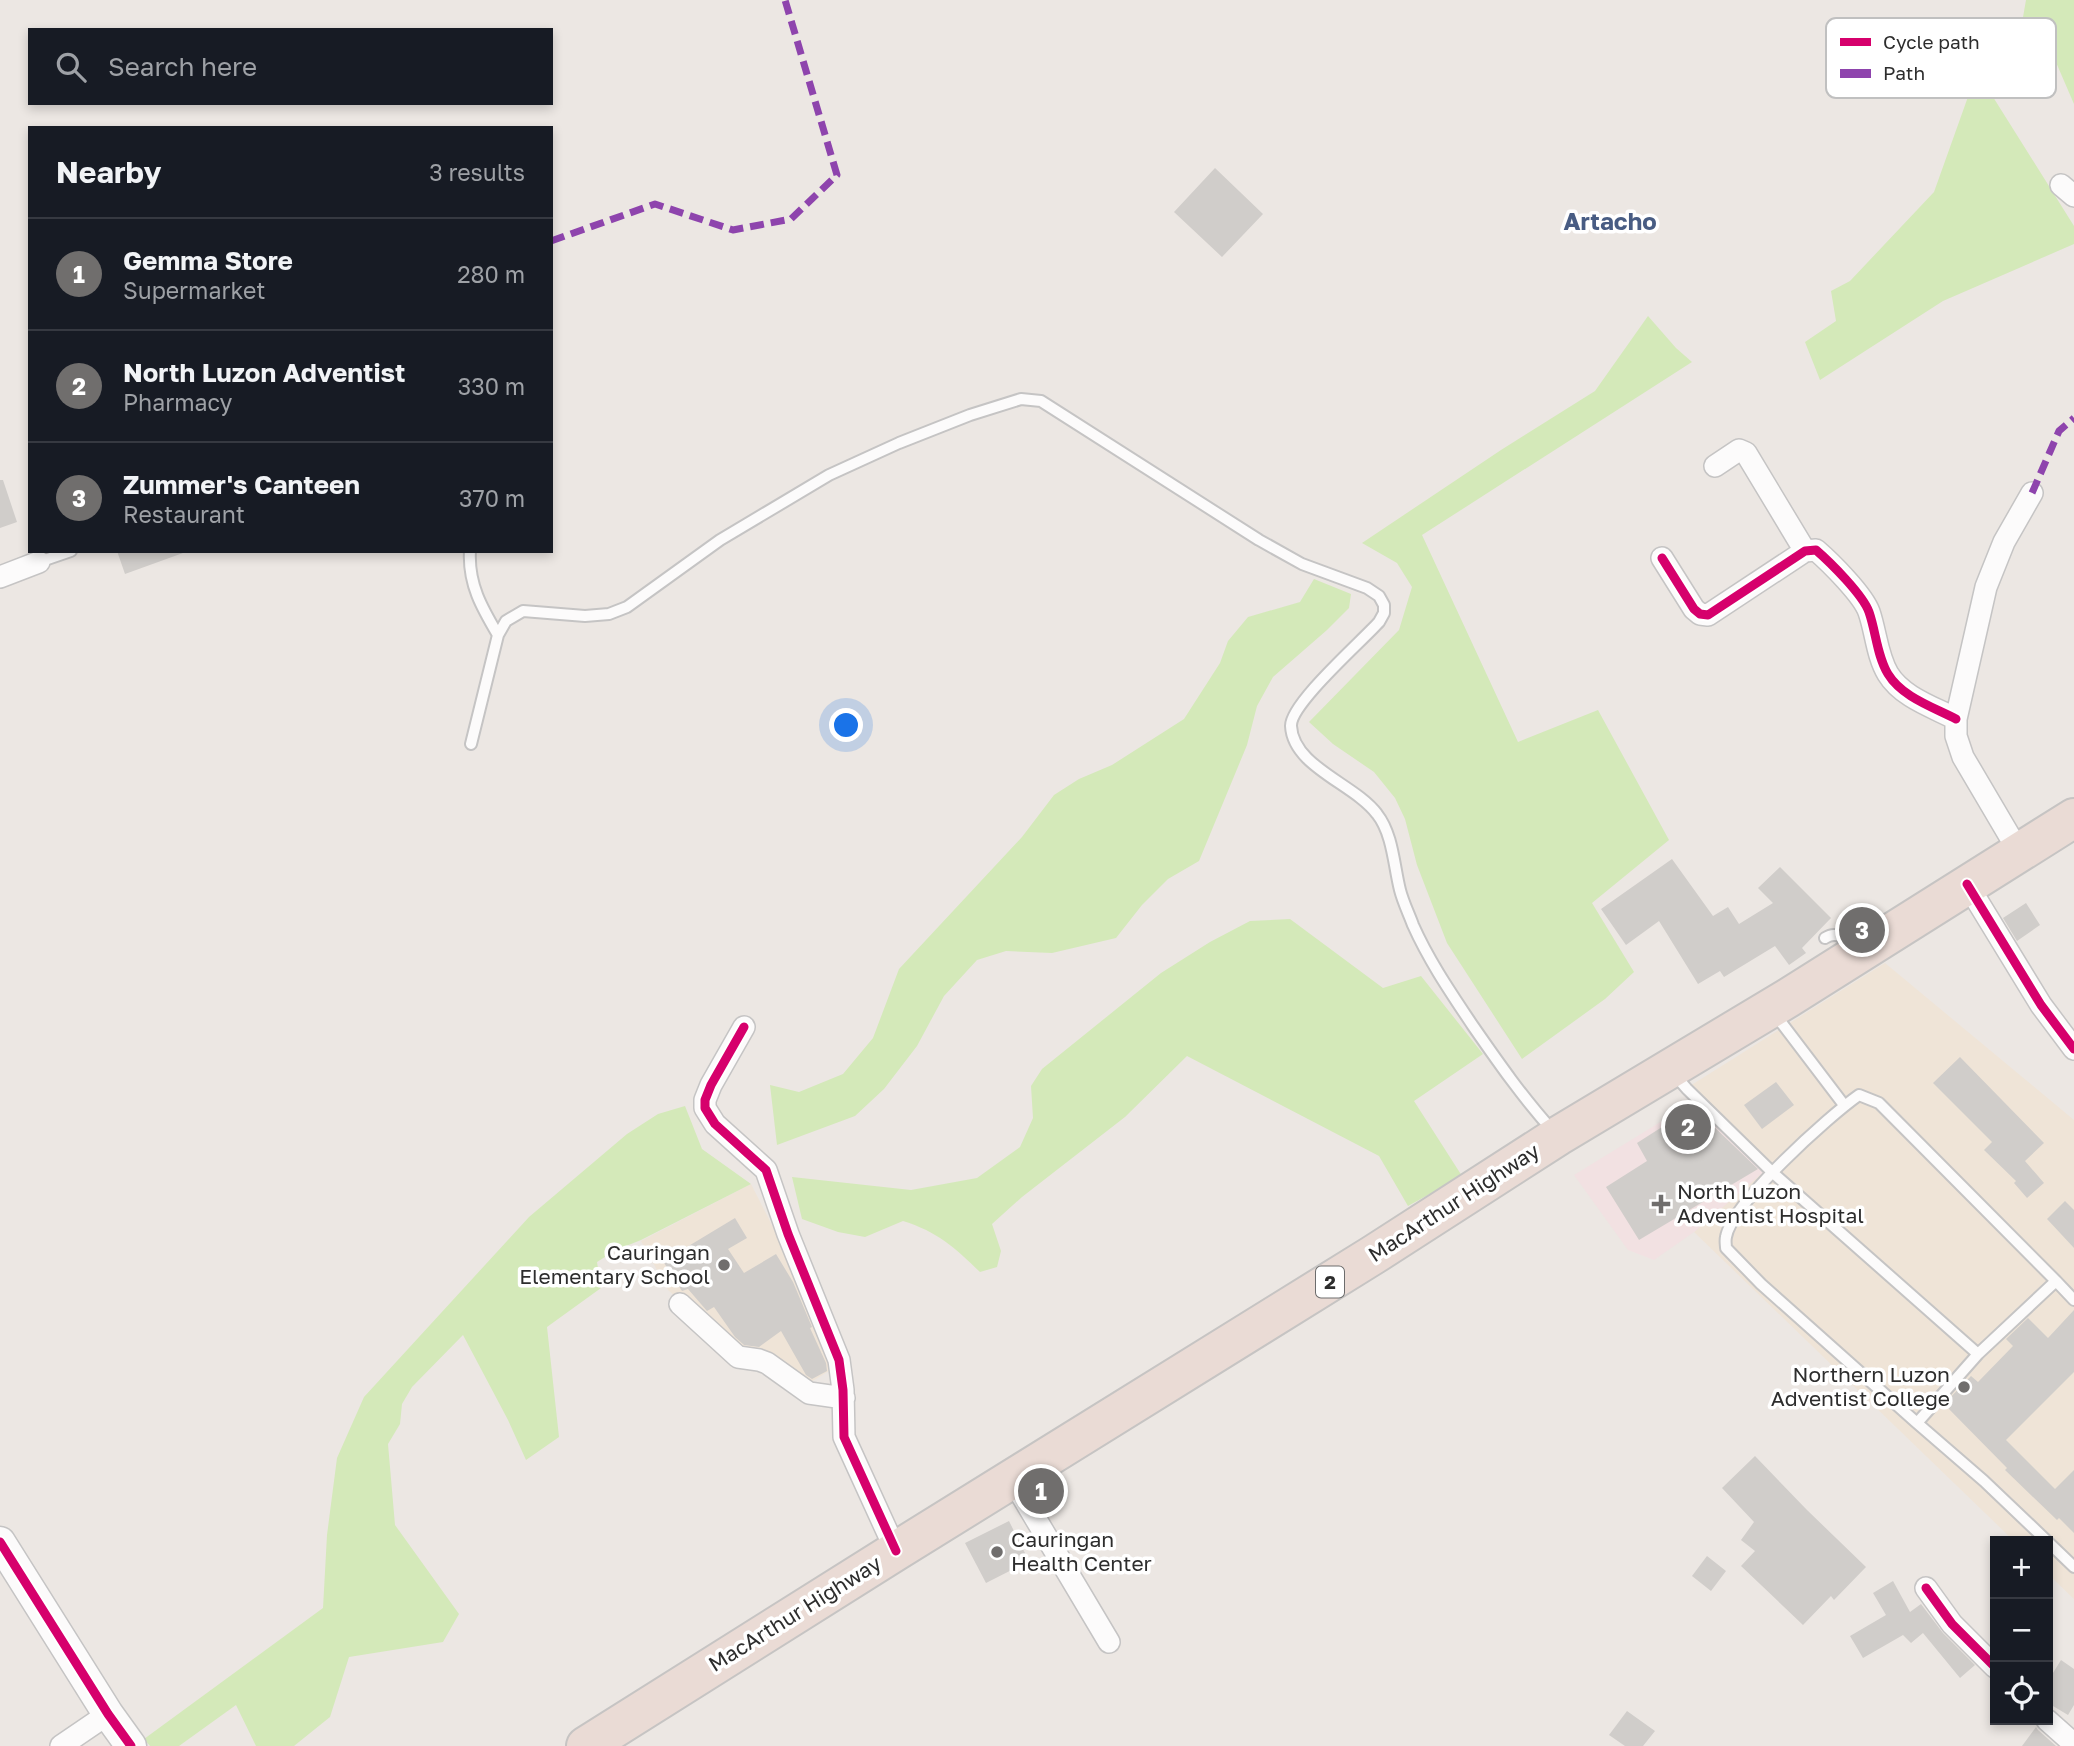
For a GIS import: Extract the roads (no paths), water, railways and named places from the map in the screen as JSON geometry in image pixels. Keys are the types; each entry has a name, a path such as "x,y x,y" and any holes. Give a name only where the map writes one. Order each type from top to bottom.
{"highway":[{"name":"MacArthur Highway","path":"586,1746 896,1550 1373,1255 1558,1136 1862,953 2074,818"}],"street":[{"path":"1715,466 1739,450 1746,453 1805,551"},
{"path":"2019,852 1958,747 1956,719 1986,587 2004,542 2032,493"},
{"path":"1662,558 1695,609 1700,614 1708,615 1805,551 1816,550 1832,564 1867,608 1888,674 1903,691 1956,719"},
{"path":"0,577 39,562"},
{"path":"1967,884 2042,1005 2074,1049"},
{"path":"744,1027 711,1085 705,1108 715,1124 765,1170 839,1360 844,1398 844,1437 896,1550"},
{"path":"680,1304 738,1357 767,1363 809,1393 844,1398"},
{"path":"1012,1479 1108,1642"},
{"path":"0,1542 131,1746"},
{"path":"1926,1588 1952,1624 1990,1662"},
{"path":"61,1746 108,1714"},
{"path":"2053,1725 2074,1744"}],"lane":[{"path":"471,744 498,635 506,621 523,611 585,617 609,614 627,607 720,540 829,475 970,415 1021,400 1041,401 1259,540 1302,564 1354,582 1379,596 1384,605 1384,613 1379,622 1336,664 1300,706 1290,722 1293,738 1298,749 1318,768 1358,795 1377,814 1389,844 1401,894 1430,961 1494,1058 1558,1136"},
{"path":"39,562 65,553"},
{"path":"470,553 471,583 498,635"},
{"path":"1825,938 1838,935 1862,953"},
{"path":"1771,1008 1844,1105"},
{"path":"1670,1068 1687,1089 1772,1172 1978,1354"},
{"path":"2043,1536 1761,1284 1726,1248 1726,1236 1740,1210 1772,1172 1844,1105 1859,1095 1879,1103 2074,1300"},
{"path":"1917,1423 1978,1354 2056,1281"},
{"path":"2053,1546 2074,1567"}],"place":[{"name":"Zummer's Canteen","path":"1862,930"},
{"name":"North Luzon Adventist","path":"1688,1127"},
{"name":"North Luzon Adventist Hospital","path":"1661,1204"},
{"name":"Cauringan Elementary School","path":"724,1265"},
{"name":"Northern Luzon Adventist College","path":"1964,1387"},
{"name":"Gemma Store","path":"1041,1491"},
{"name":"Cauringan Health Center","path":"997,1552"}],"district":[{"name":"Artacho","path":"1610,222"}]}
